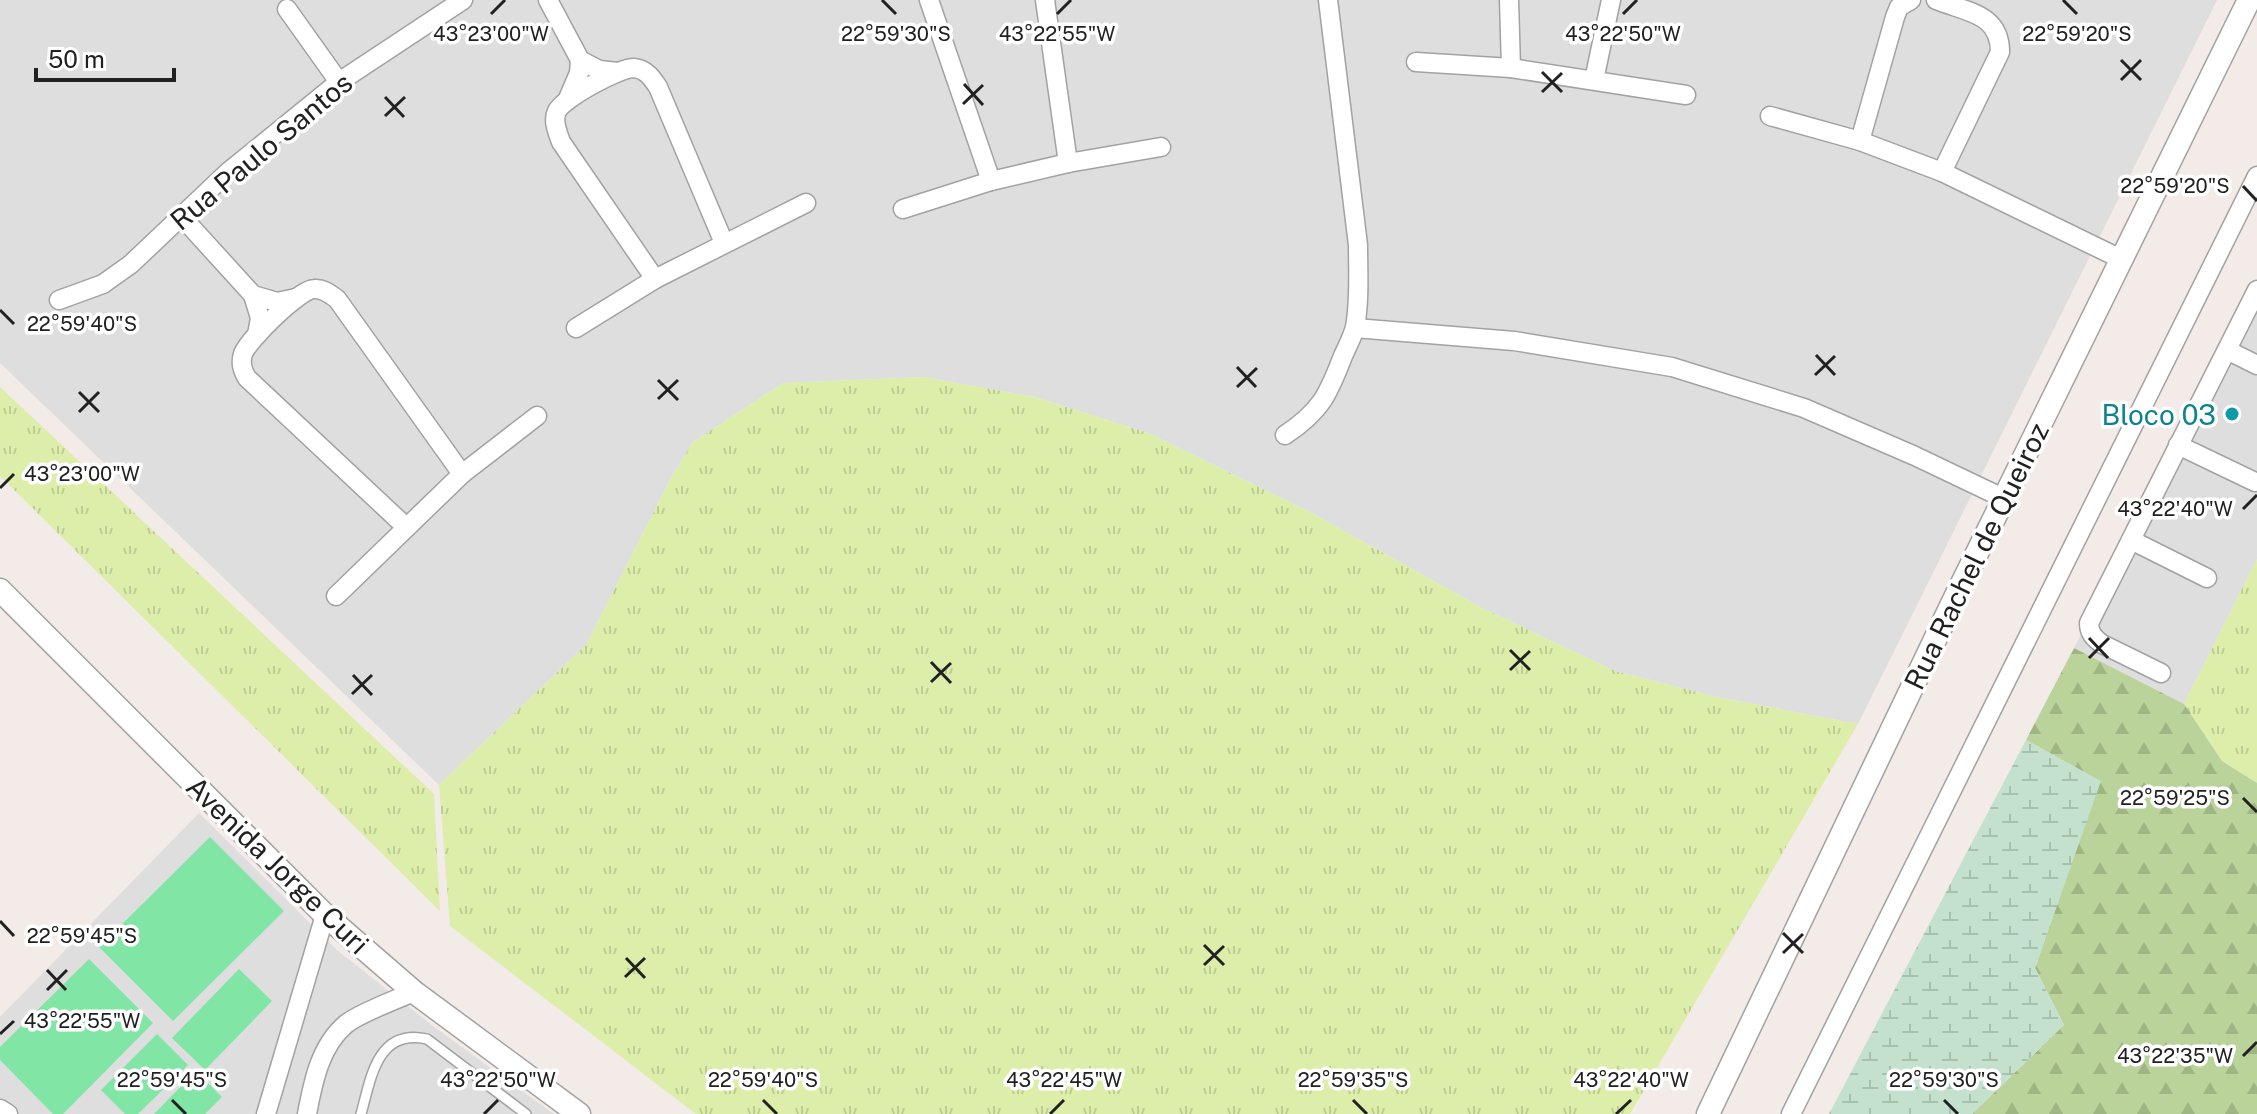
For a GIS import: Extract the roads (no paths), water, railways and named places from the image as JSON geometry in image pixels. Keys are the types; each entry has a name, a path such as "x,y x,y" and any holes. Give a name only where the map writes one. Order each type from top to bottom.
{"street":[{"name":"Rua Paulo Santos","path":"59,300 116,276 227,173 339,82 463,0"},
{"path":"548,0 580,60 579,73 567,101"},
{"path":"929,0 991,181"},
{"path":"1045,0 1068,163"},
{"path":"1285,435 1302,424 1328,395 1355,328 1358,245 1328,0"},
{"path":"1509,0 1511,68"},
{"path":"1594,80 1611,0"},
{"path":"1860,141 1895,17 1899,7 1911,0"},
{"path":"1936,0 1982,17"},
{"path":"1942,172 2000,52 2000,39 1994,27 1982,17 1971,0"},
{"name":"Rua Rachel de Queiroz","path":"1708,1114 2003,498 2249,0"},
{"path":"282,3 339,82"},
{"path":"580,60 599,70 618,72"},
{"path":"1416,62 1511,68 1686,95"},
{"path":"655,279 561,142 555,118 558,109 567,101 618,72 632,68 641,70 650,75 658,87 724,243"},
{"path":"1770,116 1860,141 1942,172 2121,259"},
{"path":"903,209 991,181 1068,163 1161,147"},
{"path":"1791,1114 2257,176"},
{"path":"576,328 655,279 806,203"},
{"path":"182,217 253,295 260,318 257,335"},
{"path":"406,527 247,378 242,369 244,350 296,298 316,288 337,299 462,474"},
{"path":"2161,673 2094,638 2089,629 2092,615 2227,350 2249,327 2257,290"},
{"path":"253,295 277,302 296,298"},
{"path":"1355,328 1514,341 1672,367 1804,408 2003,498"},
{"path":"2227,350 2257,365"},
{"path":"336,596 462,474 537,416"},
{"path":"2178,445 2255,482"},
{"path":"2131,540 2207,578"},
{"name":"Avenida Jorge Curi","path":"0,590 325,915 414,992 579,1114"},
{"path":"266,1114 325,915"},
{"path":"307,1114 316,1074 330,1042 347,1023 414,992"},
{"path":"0,1109 8,1114"}],"lane":[{"path":"361,1114 375,1066 383,1052 399,1040 411,1038 427,1039 526,1114"}],"place":[{"name":"Bloco 03","path":"2232,414"}]}
